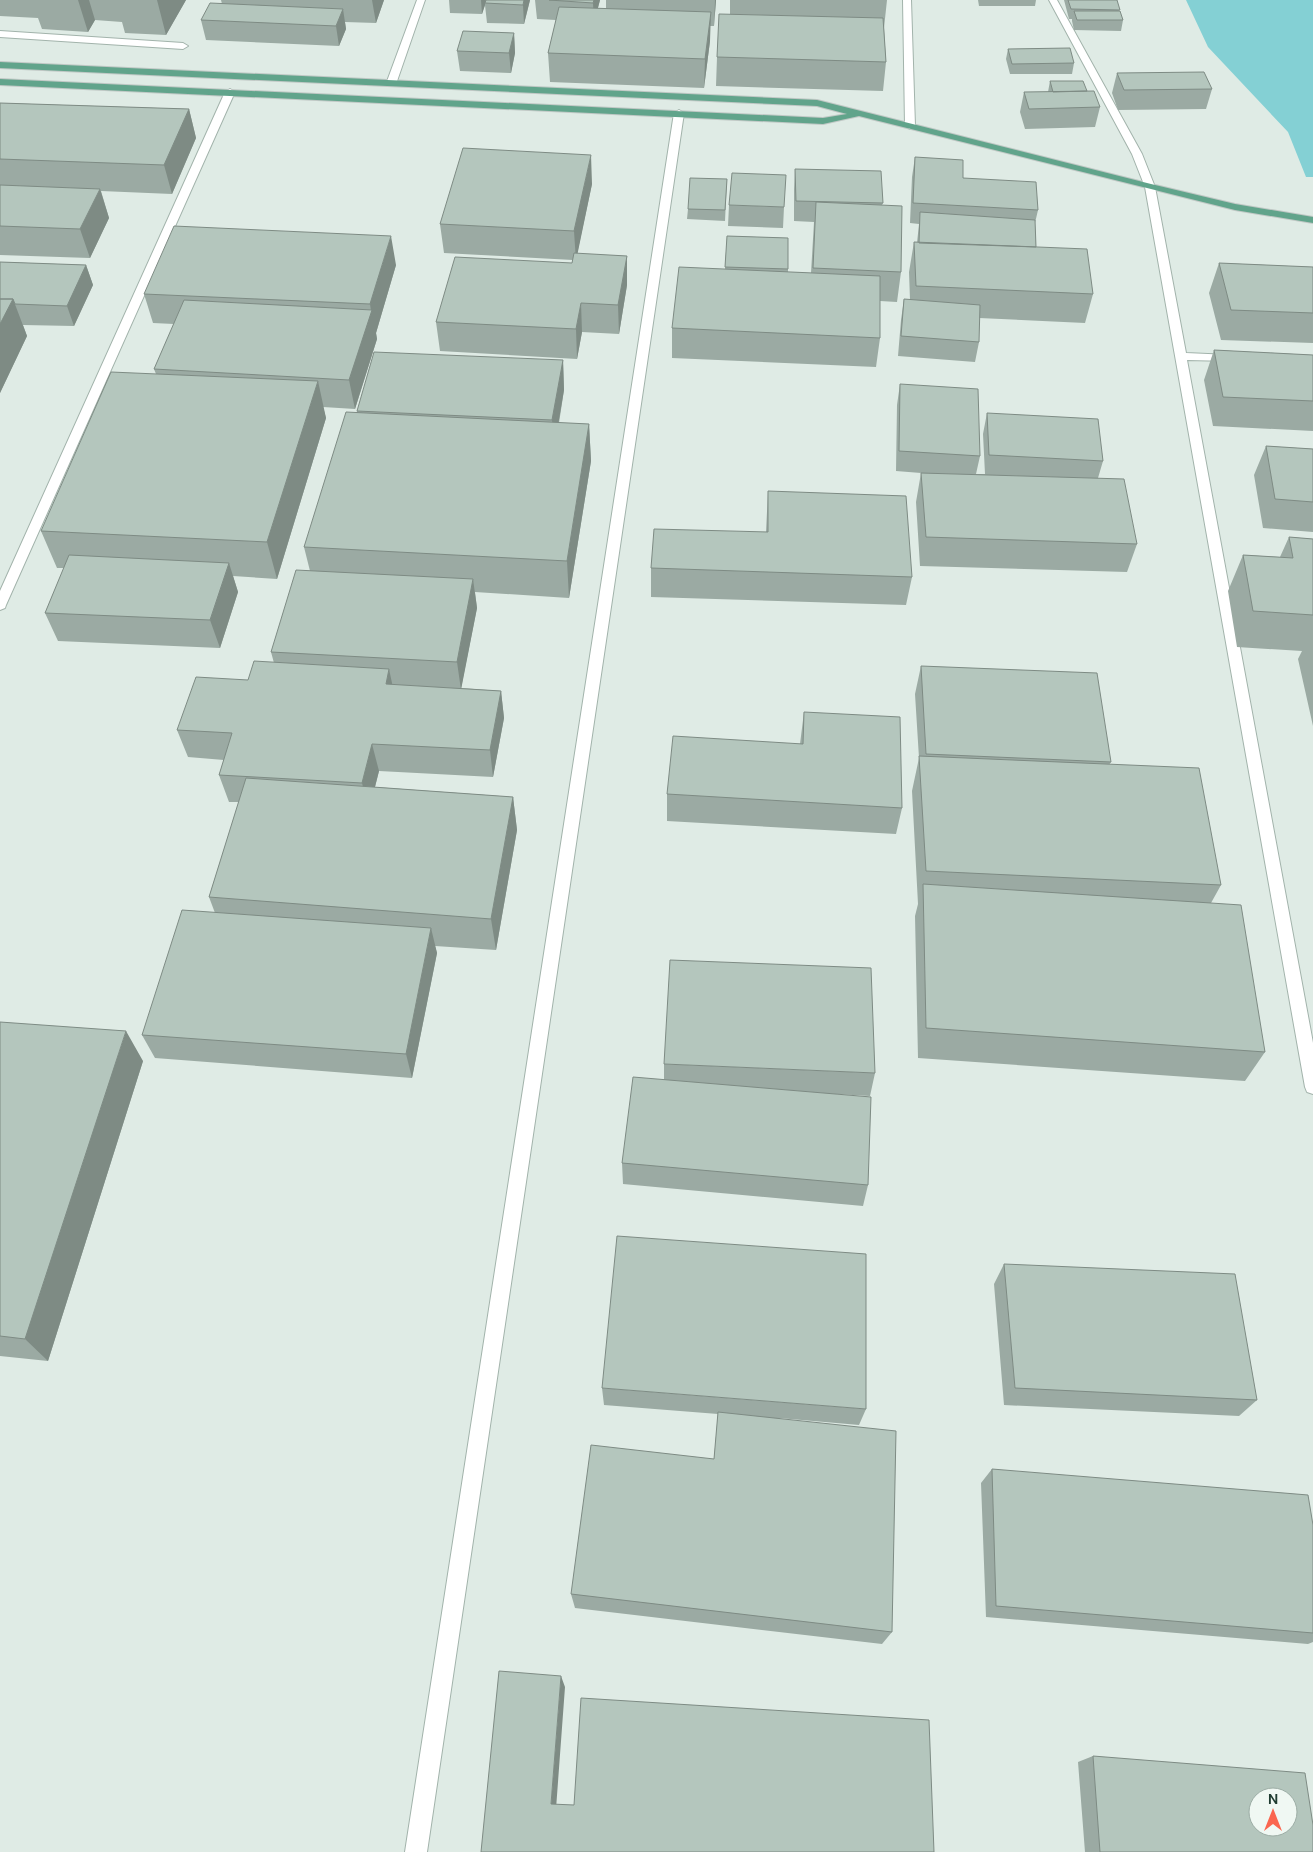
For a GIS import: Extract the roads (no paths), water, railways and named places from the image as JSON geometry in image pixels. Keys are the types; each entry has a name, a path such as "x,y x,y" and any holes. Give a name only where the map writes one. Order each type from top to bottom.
{"main road":[{"path":"0,65 817,103 1150,187 1235,207 1313,220"},
{"path":"0,82 823,121 859,114"}],"street":[{"path":"391,84 422,0"},
{"path":"907,0 910,126"},
{"path":"1053,0 1137,154 1150,187 1313,1086"},
{"path":"0,34 183,46"},
{"path":"0,605 230,92"},
{"path":"416,1852 679,113"},
{"path":"1182,356 1244,358"}],"water":[{"path":"1186,0 1313,0 1313,177 1306,177 1288,132 1208,47"}]}
